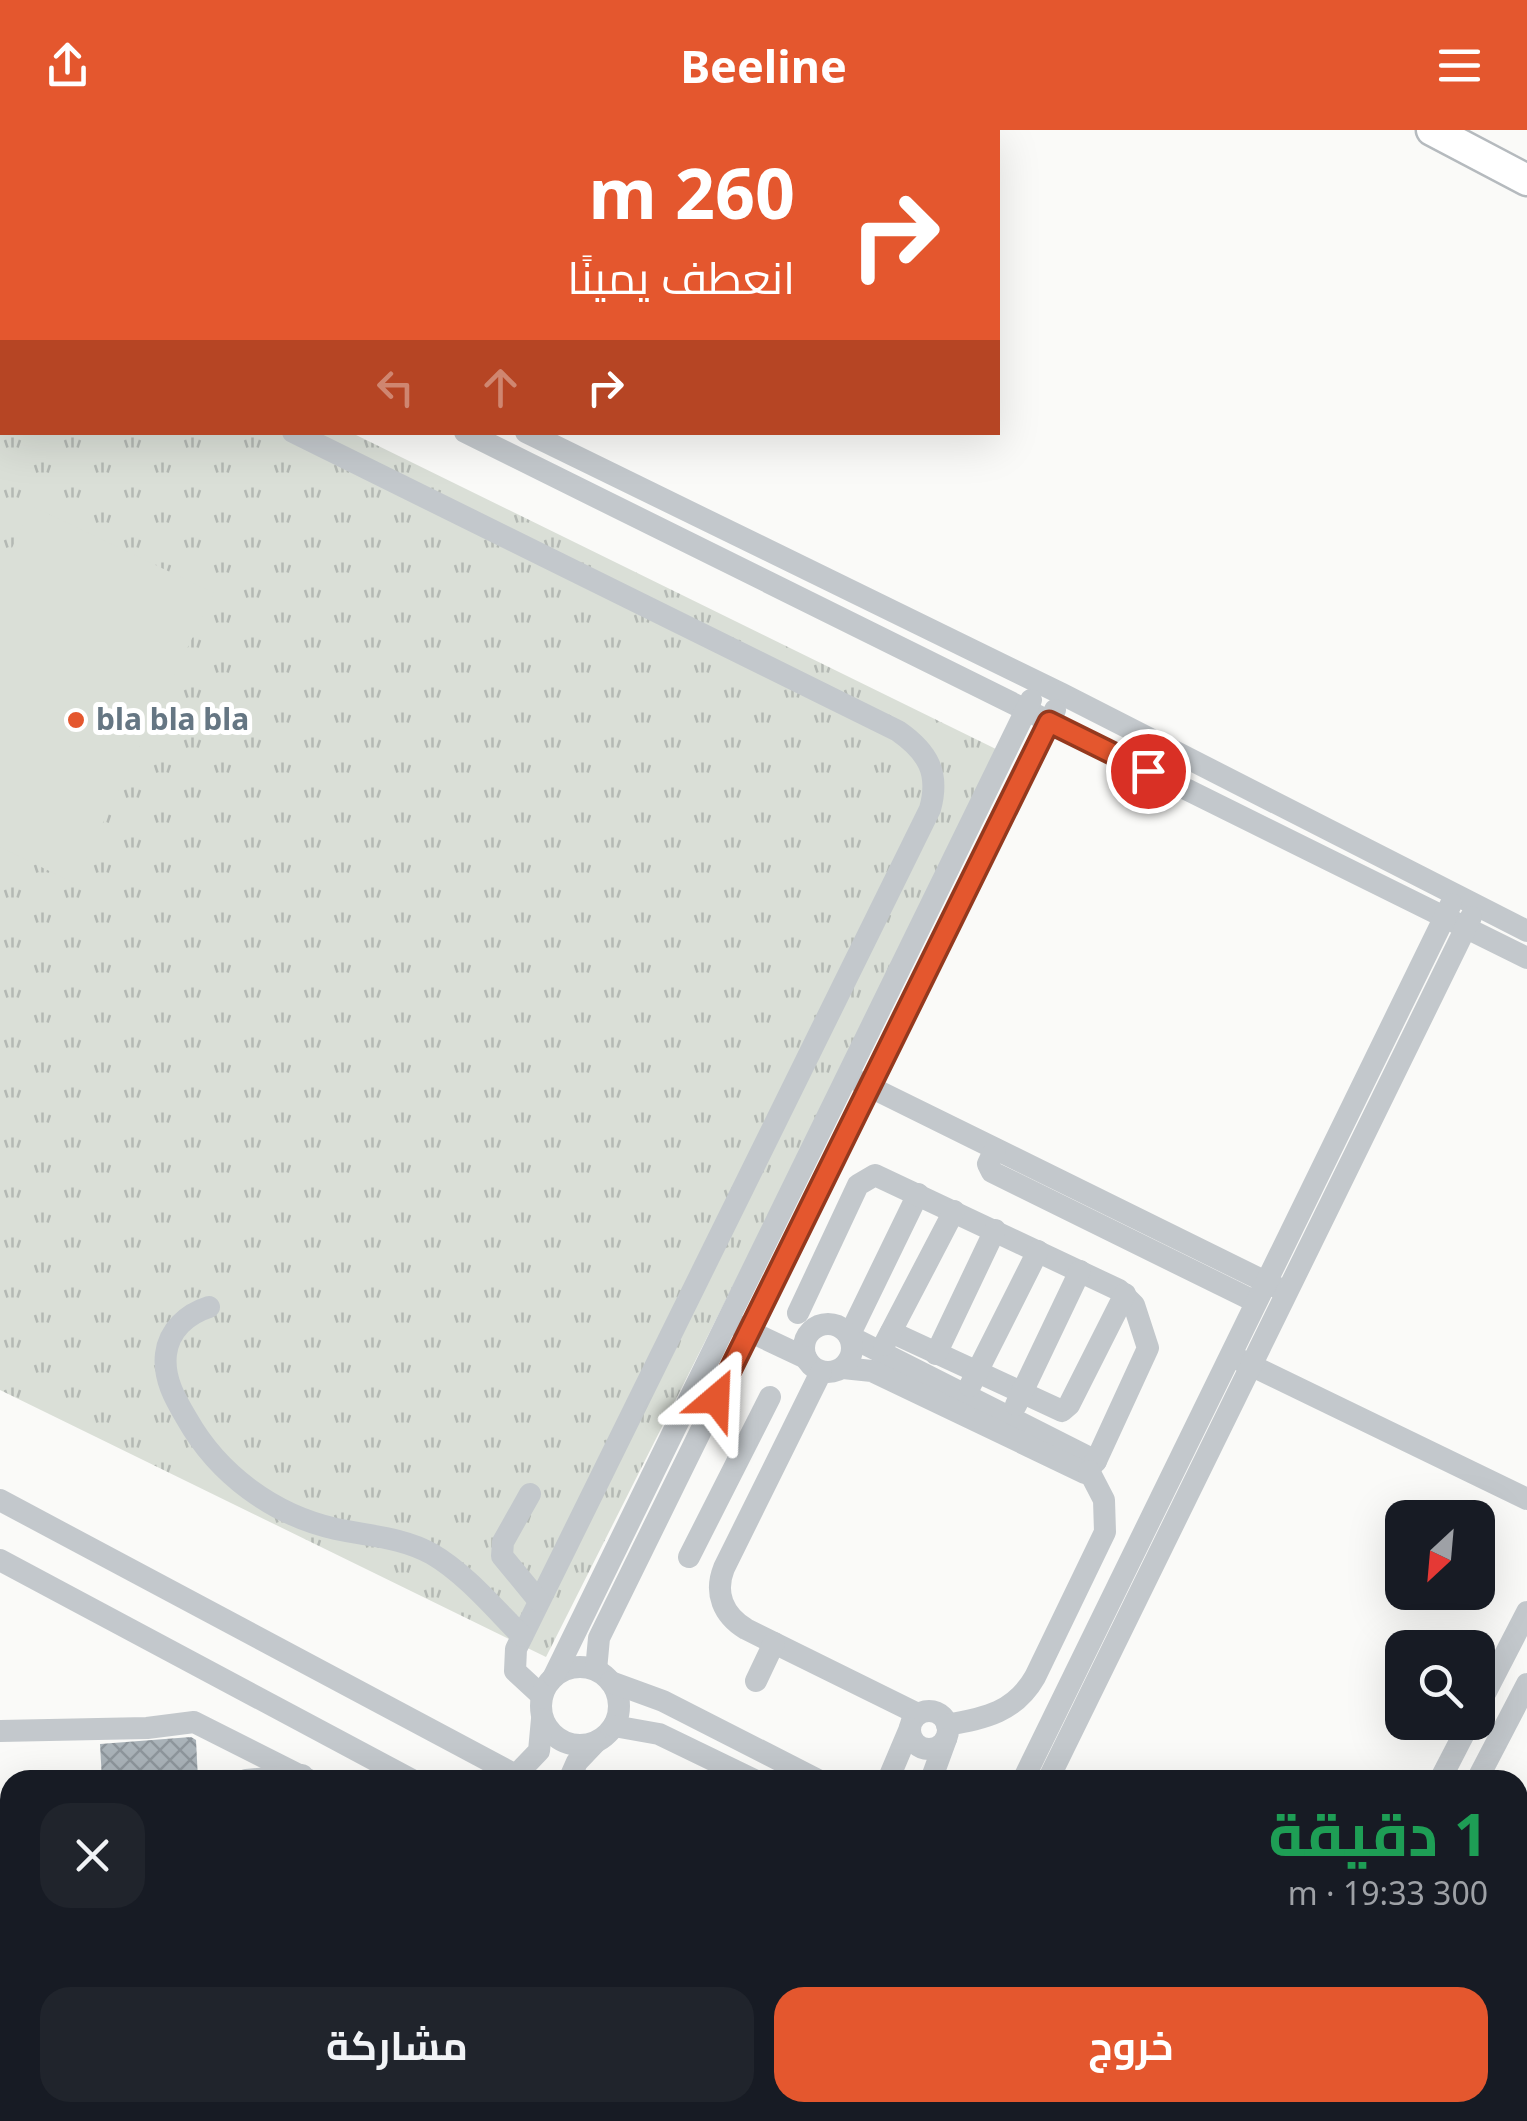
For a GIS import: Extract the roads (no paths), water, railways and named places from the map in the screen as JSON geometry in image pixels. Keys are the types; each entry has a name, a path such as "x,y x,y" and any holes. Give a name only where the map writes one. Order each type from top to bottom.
{"main road":[{"path":"1432,130 1527,180"}],"street":[{"path":"299,435 898,732 928,756 934,773 930,809 513,1660 514,1671 546,1697 558,1739 584,1746 596,1742"},
{"path":"471,435 1049,722 1460,912 1527,931"},
{"path":"532,435 1062,694 1460,912 1527,958"},
{"path":"573,1770 576,1762 614,1726 620,1703 604,1676 598,1638 739,1326 744,1287 1040,683"},
{"path":"526,1770 538,1752 546,1697 739,1326 766,1298 1062,694"},
{"path":"1053,1770 1269,1292 1460,912"},
{"path":"848,1076 1269,1292"},
{"path":"744,1287 798,1313 823,1324 838,1326 880,1354 965,1396 1005,1427 1080,1474 1093,1466 1147,1355 1146,1335 1125,1294 880,1176 862,1181 798,1313"},
{"path":"918,1194 850,1336 853,1350 823,1366 721,1576 723,1605 736,1623 914,1721 939,1714 946,1732 934,1770"},
{"path":"880,1354 954,1211"},
{"path":"936,1354 994,1230"},
{"path":"965,1396 1038,1251"},
{"path":"1005,1427 1080,1271"},
{"path":"891,1332 1057,1412 1066,1409 1125,1294"},
{"path":"210,1307 180,1323 168,1343 166,1365 180,1408 224,1468 292,1514 429,1552 458,1574 522,1636"},
{"path":"823,1324 808,1334 823,1366"},
{"path":"739,1326 823,1366 872,1370 1005,1427"},
{"path":"1240,1360 1527,1499"},
{"path":"1028,1770 1240,1360"},
{"path":"689,1558 770,1397"},
{"path":"757,1424 788,1439"},
{"path":"914,1721 920,1746 934,1748 946,1732 1000,1713 1022,1697 1105,1532 1104,1500 1093,1466"},
{"path":"530,1494 503,1542 502,1556 539,1601"},
{"path":"0,1500 506,1770"},
{"path":"708,1521 740,1536"},
{"path":"0,1560 393,1770"},
{"path":"1495,1675 1527,1612"},
{"path":"756,1681 774,1643"},
{"path":"546,1697 574,1667 663,1701 798,1770"},
{"path":"1482,1770 1527,1684"},
{"path":"892,1770 914,1721"},
{"path":"0,1731 147,1728 194,1722 291,1770"},
{"path":"614,1726 660,1734 734,1770"},
{"path":"1445,1770 1461,1740"}],"place":[{"name":"bla bla bla","path":"76,720"}]}
